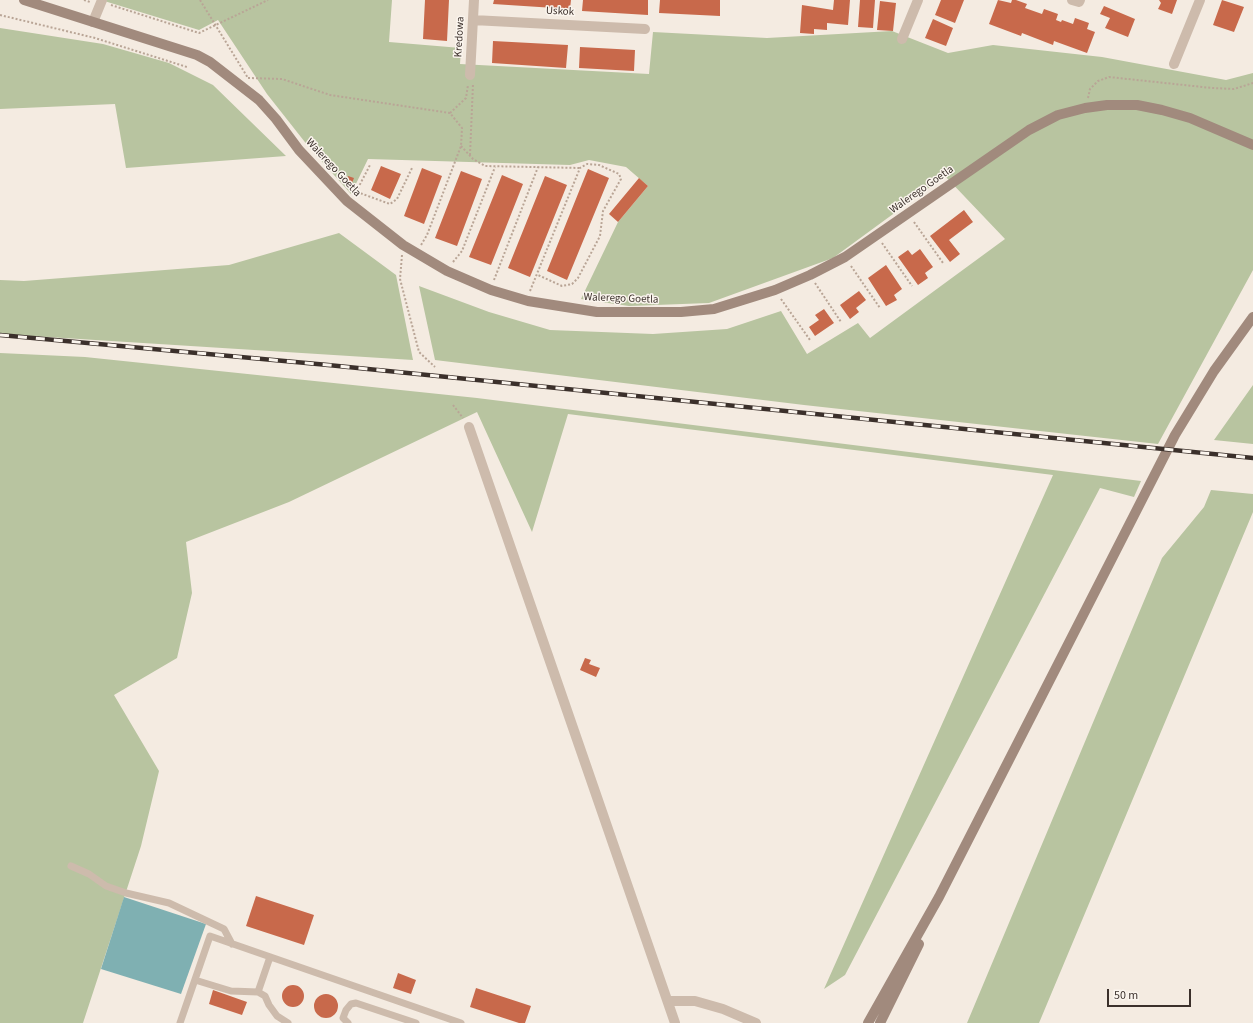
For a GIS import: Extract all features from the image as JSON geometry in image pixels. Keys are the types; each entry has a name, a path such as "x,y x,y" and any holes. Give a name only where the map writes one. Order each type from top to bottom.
{"street":[{"name":"Walerego Goetla","path":"24,0 197,55 210,62 259,100 276,119 298,150 347,201 415,253 448,271 491,290 528,301 597,312 681,312 714,309 775,290 810,275 845,257 1029,130 1058,115 1084,108 1107,105 1137,105 1162,110 1190,118 1253,145"},
{"name":"Kredowa","path":"470,76 474,0"},
{"path":"902,39 918,0"},
{"path":"1072,0 1079,2 1080,0"},
{"path":"1174,64 1200,0"},
{"path":"94,22 104,2"},
{"name":"Uskok","path":"473,20 645,29"},
{"path":"868,1023 939,896 1175,436 1214,371 1253,317"},
{"path":"469,427 675,1023"},
{"path":"880,1023 931,919 939,896"},
{"path":"668,1001 695,1001 723,1009 756,1023"}],"lane":[{"path":"71,866 89,874 106,886 126,893 169,903 224,929 232,944"},
{"path":"180,1023 210,936 461,1023"},
{"path":"258,992 270,957"},
{"path":"195,980 231,991 258,992 265,996 272,1012 288,1023"},
{"path":"348,1023 343,1018 346,1010 351,1004 356,1003 416,1023"}],"path":[{"path":"84,0 91,2"},
{"path":"200,0 248,78 282,79 330,95 450,113 462,128 461,146 427,235 415,253"},
{"path":"104,2 199,33 268,0"},
{"path":"0,15 96,38 186,67"},
{"path":"450,113 466,98 470,76"},
{"path":"470,76 474,85 470,156"},
{"path":"1084,108 1090,89 1098,81 1108,78 1234,89 1253,83"},
{"path":"461,146 470,156 485,166 580,168 587,164 599,165 619,174 621,179 603,211 600,236 578,278 572,284 562,286 538,275"},
{"path":"347,201 356,192 370,165"},
{"path":"448,271 462,251 496,167"},
{"path":"491,290 538,167"},
{"path":"356,192 390,204 397,199 412,168"},
{"path":"528,301 580,168"},
{"path":"909,214 943,263"},
{"path":"877,236 912,286"},
{"path":"403,244 400,279 419,352 435,367"},
{"path":"845,257 880,308"},
{"path":"810,275 841,322"},
{"path":"775,290 810,340"},
{"path":"453,405 469,427"}],"green space":[{"path":"101,0 392,0 389,42 461,48 460,64 649,74 653,32 767,38 892,31 948,53 993,45 1102,57 1226,80 1253,73 1253,270 1158,444 804,405 435,360 419,286 489,312 550,330 653,334 727,329 781,311 807,354 858,323 870,338 1005,239 945,176 833,258 709,303 629,306 581,299 618,222 648,186 626,167 589,160 570,165 368,159 351,194 308,146 267,94 218,20 199,30"},
{"path":"0,28 103,44 169,63 213,85 286,156 126,168 115,104 0,109"},
{"path":"339,233 396,275 413,360 0,334 0,280 24,281 229,265"},
{"path":"0,353 85,357 477,398 1141,481 1134,497 1100,488 845,975 824,989 1053,475 568,414 532,532 477,412 289,502 186,542 192,593 177,658 114,695 159,771 141,846 83,1023 0,1023"},
{"path":"1253,385 1253,444 1214,440"},
{"path":"1211,490 1253,494 1253,512 1039,1023 967,1023 1162,558 1204,507"}],"water":[{"path":"124,897 206,924 181,994 101,969"}],"building":[{"path":"425,0 449,0 447,41 423,39"},
{"path":"494,0 571,0 570,9 493,4"},
{"path":"583,0 648,0 648,15 582,11"},
{"path":"660,0 720,0 720,16 659,13"},
{"path":"834,0 850,0 848,25 827,23 827,30 814,29 814,34 800,33 802,5 833,10"},
{"path":"860,0 875,0 873,28 858,27"},
{"path":"941,0 964,0 955,23 935,15"},
{"path":"998,0 1011,3 1012,0 1016,0 1027,4 1025,8 1042,14 1044,9 1058,14 1056,20 1061,22 1062,20 1073,24 1075,18 1089,23 1087,29 1095,32 1087,53 1054,41 1053,45 1022,33 1021,36 989,24"},
{"path":"1159,0 1177,0 1172,14 1158,9 1161,3"},
{"path":"1222,0 1244,7 1234,32 1213,25"},
{"path":"880,1 896,3 893,31 877,30"},
{"path":"1104,6 1135,19 1128,37 1105,28 1110,18 1100,14"},
{"path":"933,19 953,28 946,46 925,38"},
{"path":"493,41 568,45 566,68 492,63"},
{"path":"580,47 635,50 634,71 579,68"},
{"path":"381,166 401,174 390,199 371,190"},
{"path":"422,168 442,176 424,224 404,216"},
{"path":"588,169 609,178 567,280 547,271"},
{"path":"461,171 482,179 457,246 435,238"},
{"path":"502,175 523,184 491,265 469,257"},
{"path":"348,176 354,178 352,183 346,181"},
{"path":"545,176 567,185 530,277 508,268"},
{"path":"639,178 648,186 618,222 609,214"},
{"path":"964,210 973,222 949,240 960,254 950,262 930,236"},
{"path":"920,249 933,267 925,273 928,278 918,285 898,257 908,250 912,255"},
{"path":"886,265 902,289 894,295 897,300 886,306 868,278"},
{"path":"859,291 866,300 856,308 859,312 850,319 840,305"},
{"path":"824,309 834,323 815,336 809,327 819,320 815,315"},
{"path":"585,658 591,660 589,664 600,668 596,677 580,670"},
{"path":"256,896 314,915 304,945 246,926"},
{"path":"398,973 416,980 411,994 393,988"},
{"path":"293,985 301,988 304,996 301,1004 293,1007 285,1004 282,996 285,988"},
{"path":"476,988 531,1006 525,1023 519,1023 470,1007"},
{"path":"213,990 247,1002 242,1015 209,1004"},
{"path":"326,994 334,998 338,1006 334,1014 326,1018 318,1014 314,1006 318,998"}],"railway":[{"path":"0,335 328,365 1253,458"}]}
